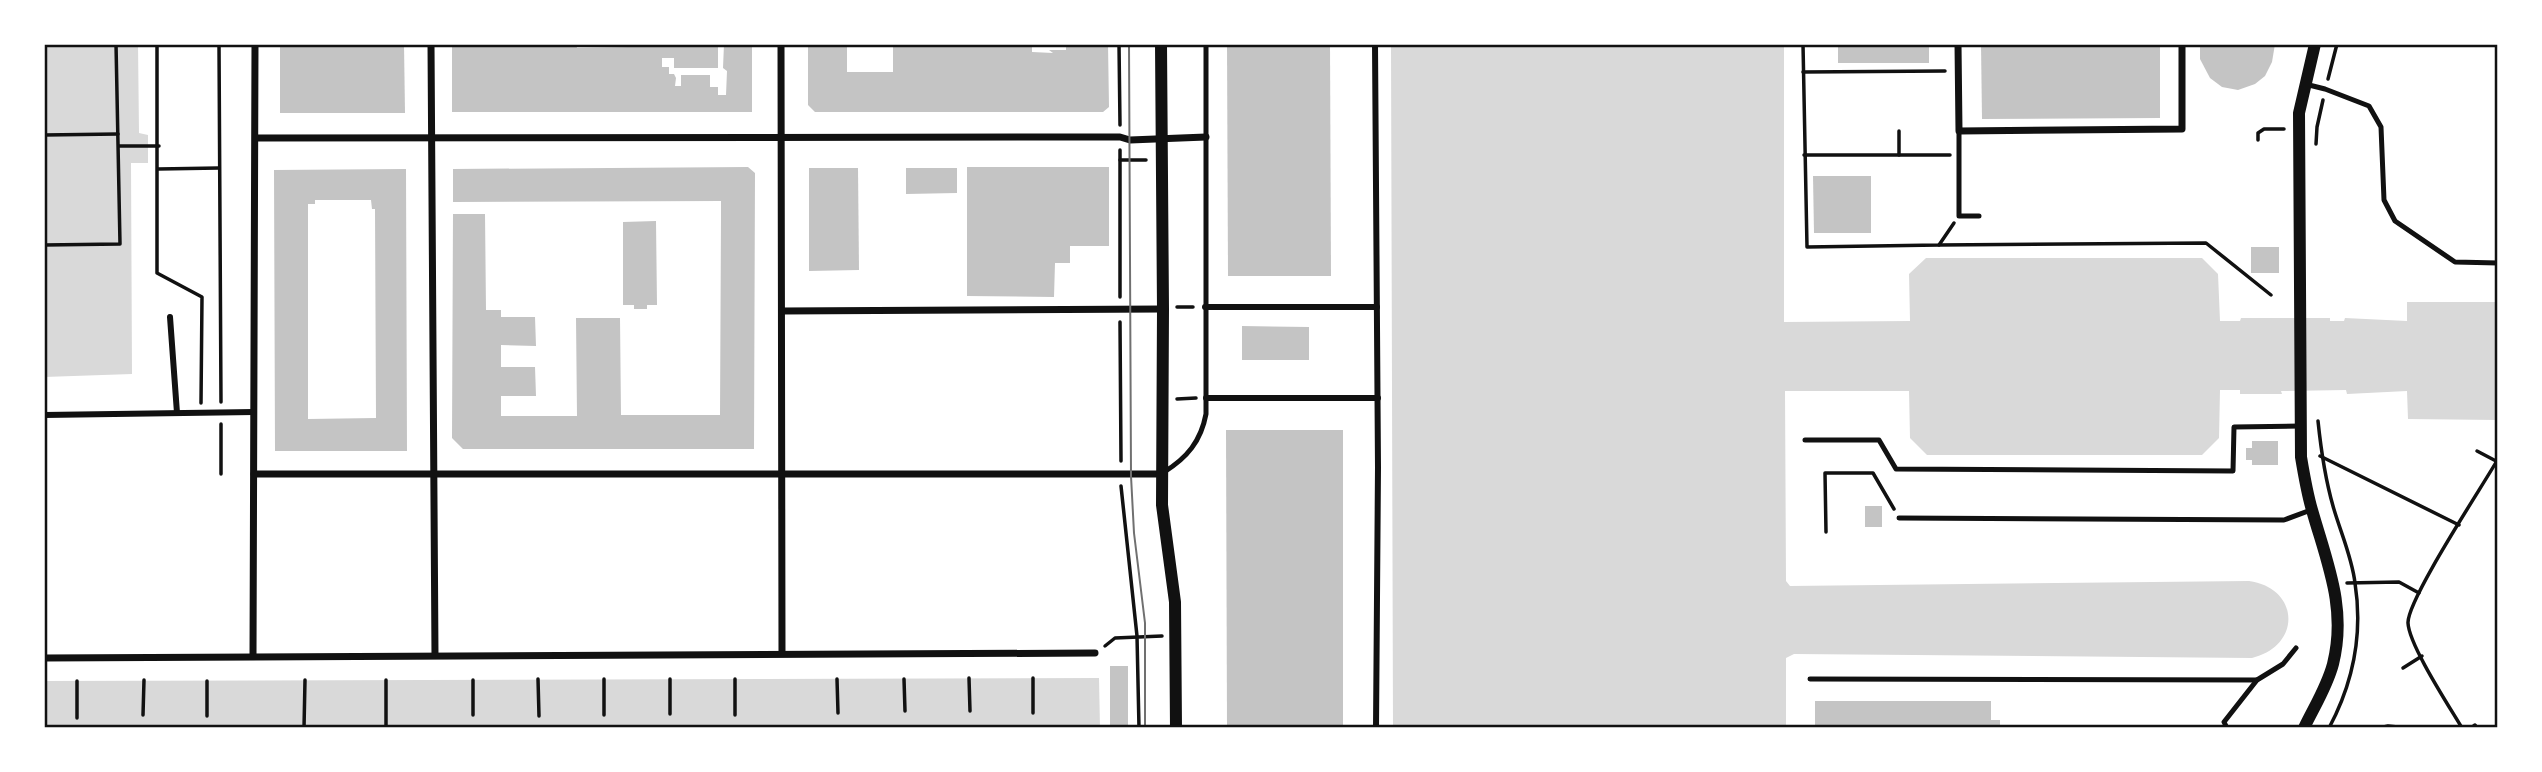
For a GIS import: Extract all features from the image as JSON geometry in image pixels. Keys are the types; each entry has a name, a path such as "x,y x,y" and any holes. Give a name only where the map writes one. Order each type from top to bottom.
{"street":[{"path":"253,656 256,44"},
{"path":"431,44 435,655"},
{"path":"781,44 782,653"},
{"path":"1161,44 1161,474 1177,636 1176,728"},
{"path":"1375,44 1378,398 1376,728"},
{"path":"1958,44 1959,131 2182,130 2182,44"},
{"path":"2304,728 2333,663 2337,624 2335,585 2312,510 2301,457 2299,129 2301,101 2315,44"},
{"path":"256,138 1120,137 1129,140 1206,137"},
{"path":"1205,307 1377,307"},
{"path":"782,311 1163,309"},
{"path":"170,317 177,413"},
{"path":"1206,398 1378,398"},
{"path":"44,415 57,412 136,410 177,413 254,412"},
{"path":"254,474 1161,474"},
{"path":"44,658 1095,653"}],"lane":[{"path":"1161,474 1177,464 1193,447 1202,431 1206,398 1206,44"},
{"path":"2305,84 2368,106 2381,127 2384,200 2395,221 2455,262 2498,263"},
{"path":"1959,131 1959,216 1979,216"},
{"path":"1805,440 1879,440 1896,469 2233,471 2234,426 2301,426"},
{"path":"1899,518 2284,520 2312,510"},
{"path":"2227,728 2224,722 2257,680 2283,664 2296,648"},
{"path":"1810,680 2257,680"}],"path":[{"path":"44,245 120,244 116,44"},
{"path":"157,44 157,272 202,297 201,413"},
{"path":"219,44 221,474"},
{"path":"1119,44 1121,476 1124,531 1137,636 1139,728"},
{"path":"1803,44 1807,247 2206,243 2271,295"},
{"path":"2316,153 2317,127 2337,44"},
{"path":"1803,72 1958,71"},
{"path":"2259,139 2259,133 2264,129 2299,129"},
{"path":"1899,131 1899,155"},
{"path":"44,135 118,134"},
{"path":"118,146 159,146"},
{"path":"1804,155 1959,155"},
{"path":"158,169 220,168"},
{"path":"1939,245 1959,216"},
{"path":"1177,399 1206,398"},
{"path":"2462,728 2414,643 2408,621 2419,593 2498,461 2477,451"},
{"path":"2321,456 2459,525"},
{"path":"1826,532 1825,473 1873,473 1899,518"},
{"path":"2335,585 2399,582 2419,593"},
{"path":"1095,653 1115,638 1177,636"},
{"path":"2403,668 2422,656"},
{"path":"904,678 905,711"},
{"path":"969,678 970,711"},
{"path":"1033,678 1033,713"},
{"path":"538,679 539,716"},
{"path":"604,679 604,715"},
{"path":"670,679 670,714"},
{"path":"837,679 838,713"},
{"path":"143,715 144,680"},
{"path":"304,728 305,680"},
{"path":"386,680 386,728"},
{"path":"473,680 473,715"},
{"path":"734,680 735,715"},
{"path":"77,681 77,718"},
{"path":"206,716 207,681"},
{"path":"2471,728 2475,724 2477,728"},
{"path":"2379,728 2408,728"}],"shaded area":[{"path":"44,44 138,44 139,133 148,135 148,163 131,163 132,374 44,377"},
{"path":"1391,44 1784,44 1784,322 1910,321 1909,274 1926,258 2202,258 2218,274 2220,321 2240,321 2241,318 2330,318 2330,321 2344,321 2345,318 2407,321 2407,302 2498,302 2498,420 2408,419 2407,391 2347,394 2346,390 2281,391 2282,394 2240,394 2240,390 2220,390 2219,438 2202,455 1927,455 1910,438 1909,391 1785,391 1786,581 1790,586 2249,581 2266,586 2278,594 2286,605 2286,630 2280,642 2268,652 2252,658 1794,654 1786,658 1786,728 1393,728"},
{"path":"1099,678 1100,728 44,728 44,681"}],"building":[{"path":"280,44 404,44 405,113 280,113"},
{"path":"452,44 576,44 577,48 629,47 629,44 718,44 718,68 674,68 674,58 662,58 662,67 669,67 669,74 674,74 675,86 681,86 681,75 710,75 710,87 718,87 718,95 726,95 724,44 752,44 752,112 452,112"},
{"path":"808,44 847,44 847,72 893,72 893,44 1032,44 1032,52 1053,53 1049,50 1066,50 1066,44 1108,44 1109,107 1103,112 815,112 808,105"},
{"path":"1227,44 1330,44 1331,276 1228,276"},
{"path":"1838,44 1929,44 1929,63 1838,63"},
{"path":"1981,44 2160,44 2160,118 1982,119"},
{"path":"2200,44 2275,44 2272,62 2265,76 2255,84 2238,90 2222,87 2210,78 2200,59"},
{"path":"748,167 755,173 754,449 463,449 452,438 453,214 485,214 486,310 501,310 501,317 535,317 536,346 501,345 501,367 535,367 536,396 501,396 501,416 577,416 576,318 620,318 621,415 720,415 721,217 721,201 453,202 453,169"},
{"path":"967,167 1109,167 1109,246 1070,246 1070,263 1055,263 1054,297 967,296"},
{"path":"809,168 858,168 859,270 809,271"},
{"path":"906,168 957,168 957,193 906,194"},
{"path":"406,169 407,451 275,451 274,170","holes":["315,200 371,200 372,209 375,209 376,418 308,419 308,204 315,204"]},
{"path":"1813,176 1871,176 1871,233 1814,233"},
{"path":"656,221 657,305 647,305 647,309 634,309 634,305 623,305 623,222"},
{"path":"2251,247 2279,247 2279,273 2251,273"},
{"path":"1242,326 1309,327 1309,360 1242,360"},
{"path":"1226,430 1343,430 1343,728 1227,728"},
{"path":"2252,441 2278,441 2278,465 2252,465 2252,460 2246,460 2246,448 2252,448"},
{"path":"1865,506 1882,506 1882,527 1865,527"},
{"path":"1110,666 1128,666 1128,727 1110,727"},
{"path":"1815,701 1991,701 1991,720 2000,720 2000,728 1815,728"}],"tram line":[{"path":"1129,44 1131,476 1134,533 1145,623 1145,728"}]}
